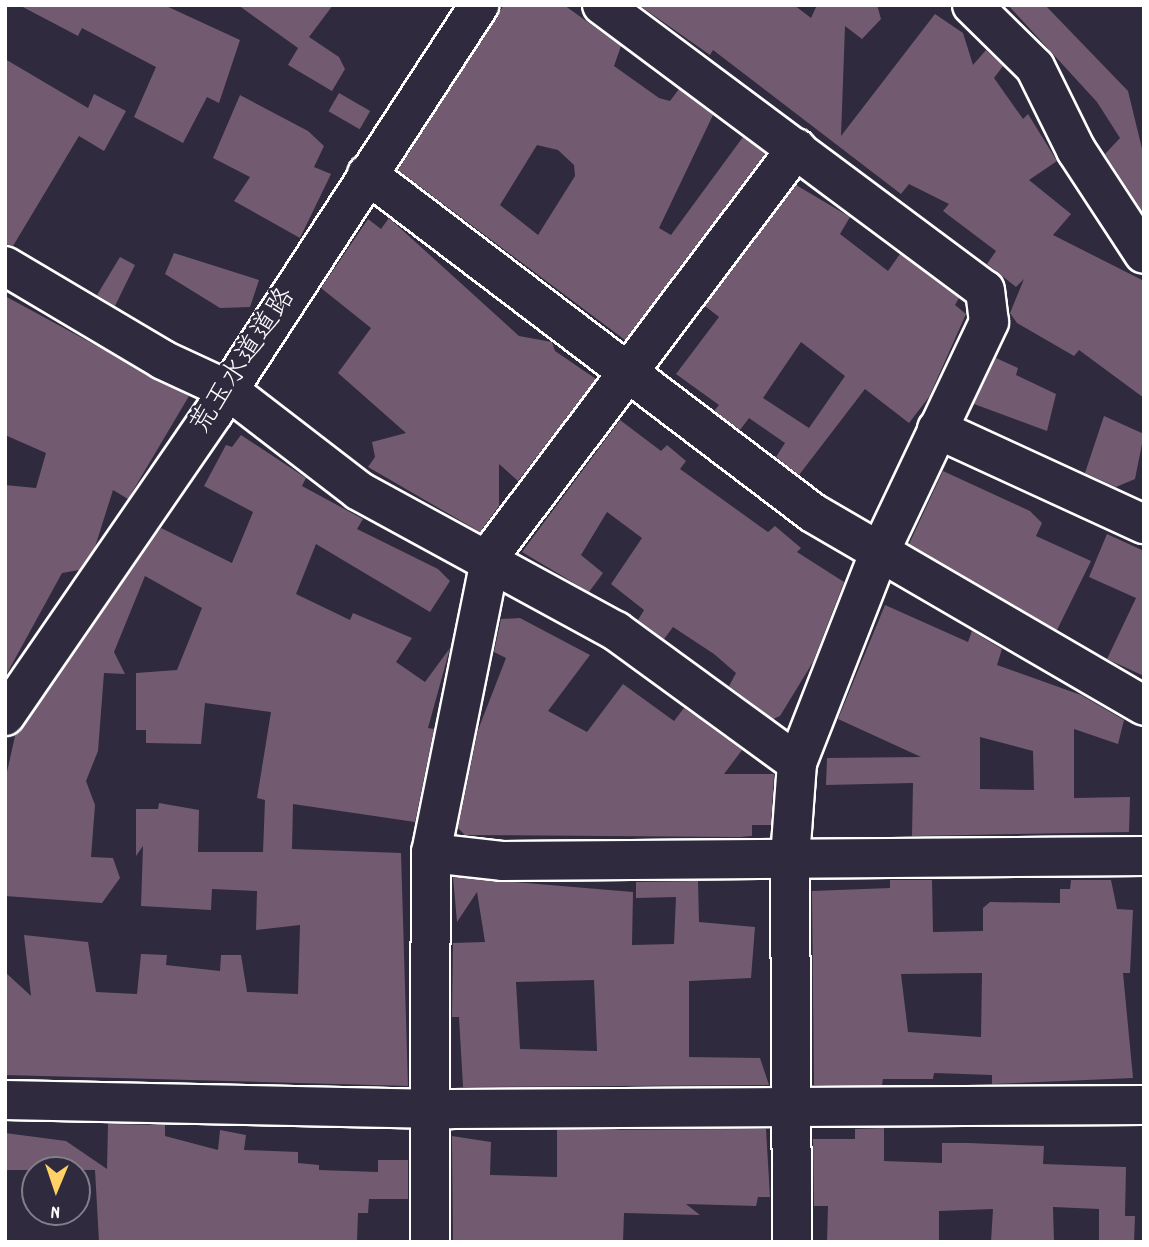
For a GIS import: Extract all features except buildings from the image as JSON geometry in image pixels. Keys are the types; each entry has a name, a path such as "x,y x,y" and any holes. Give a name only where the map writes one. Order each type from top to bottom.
{"street":[{"name":"荒玉水道道路","path":"5,716 228,390 478,5"},
{"path":"602,5 985,290 989,321 878,556 797,763 790,859 793,1242"},
{"path":"972,5 1035,67 1107,204 1144,254"},
{"path":"430,1242 428,1108 431,853 489,566 497,546 797,148"},
{"path":"367,174 878,556 1144,706"},
{"path":"5,266 163,360 228,390 359,491 489,566 616,632 797,763"},
{"path":"937,429 1144,524"},
{"path":"431,853 502,861 1144,856"},
{"path":"5,1100 428,1108 791,1109 1144,1105"}]}
